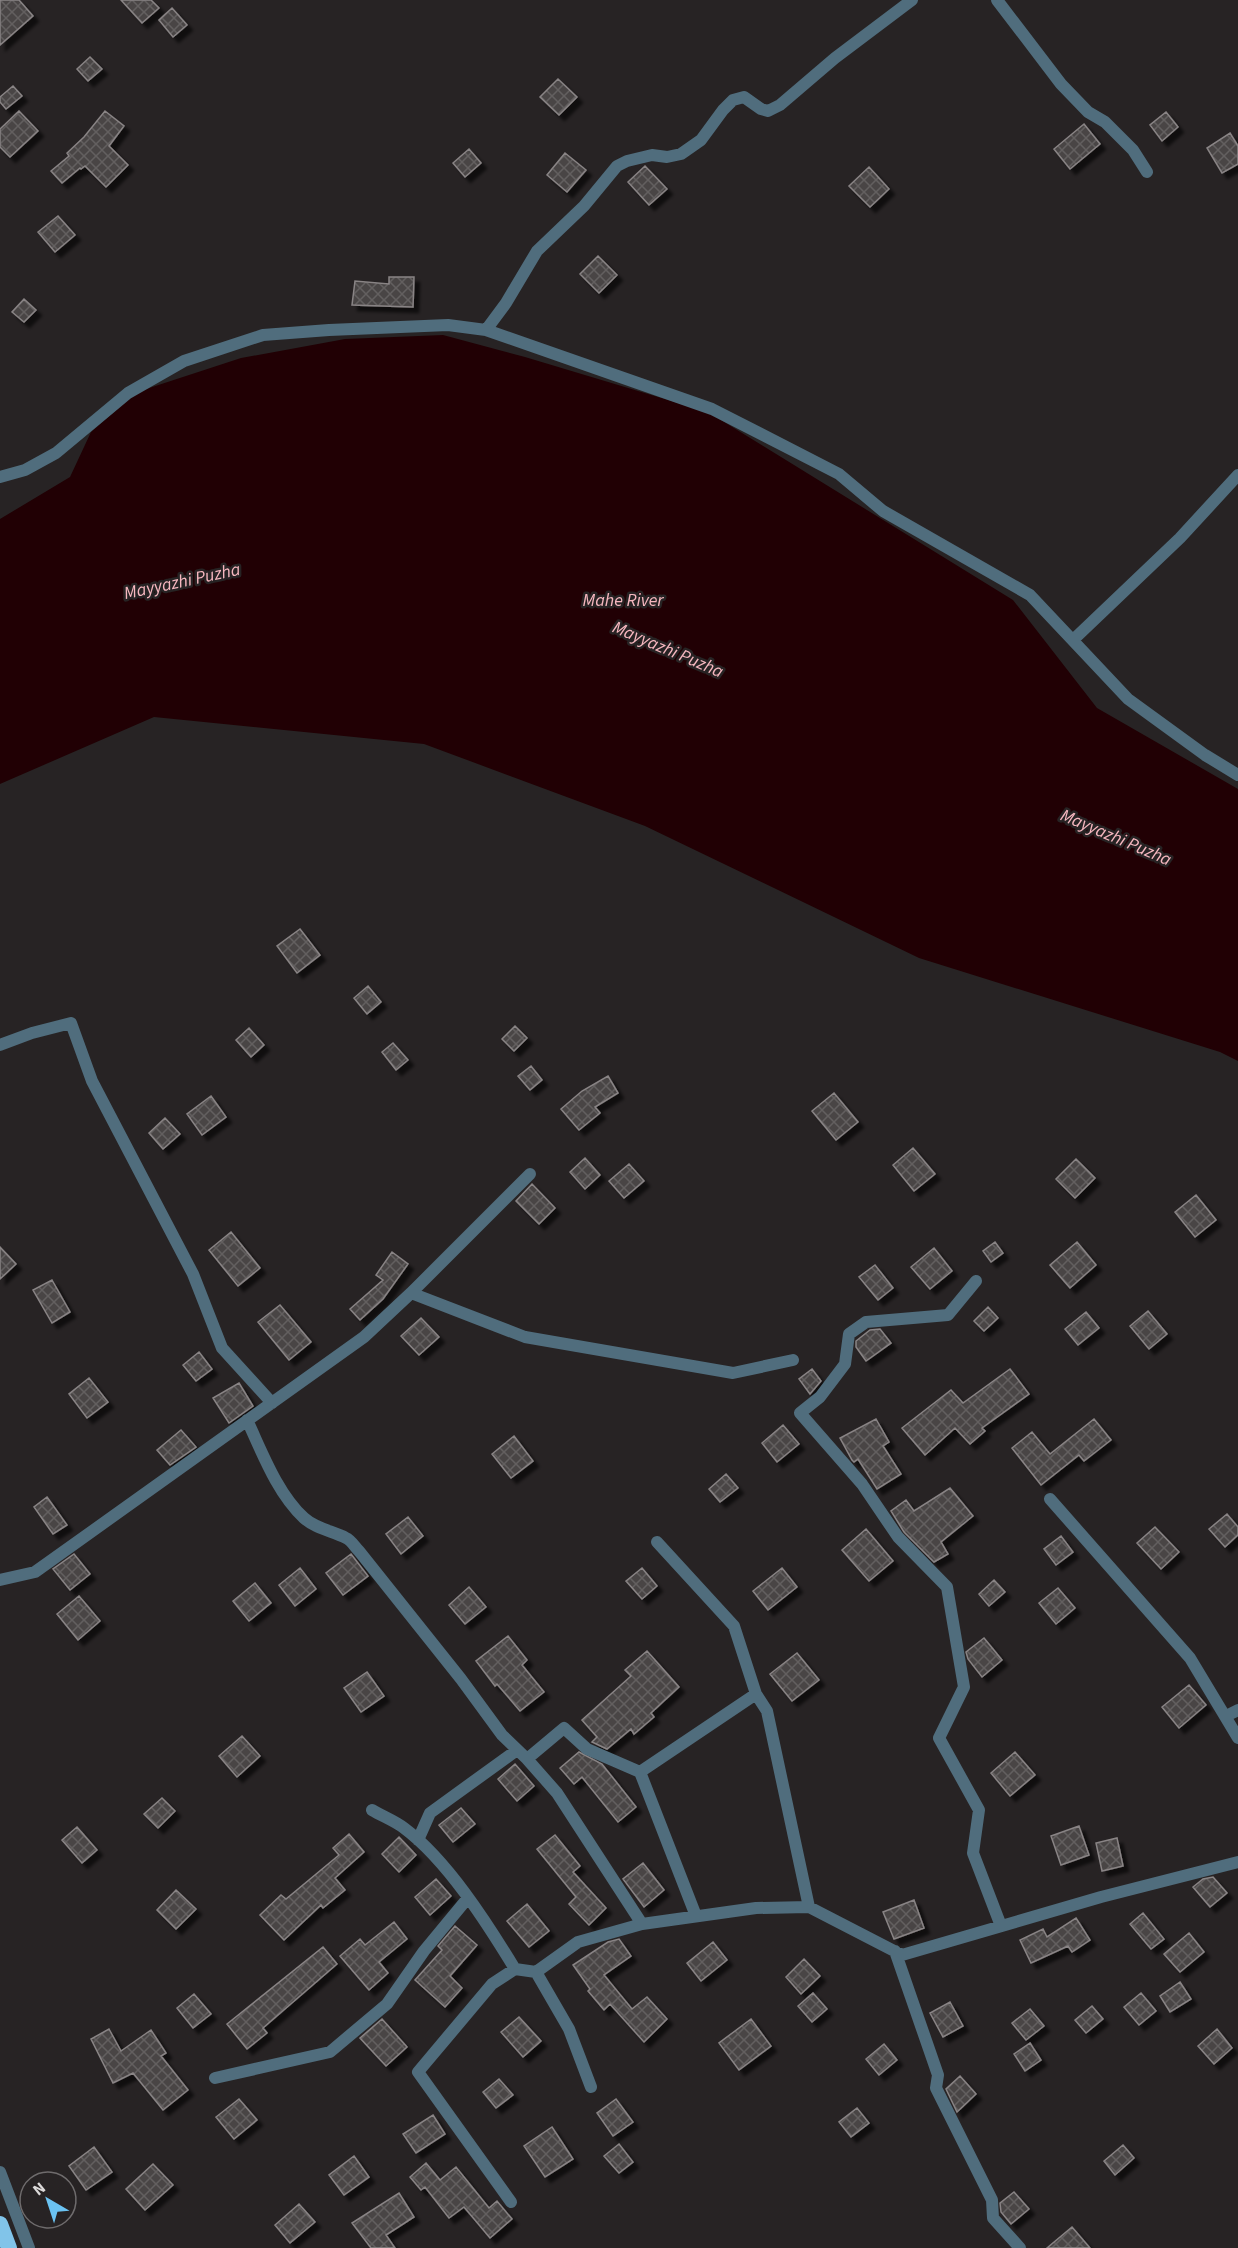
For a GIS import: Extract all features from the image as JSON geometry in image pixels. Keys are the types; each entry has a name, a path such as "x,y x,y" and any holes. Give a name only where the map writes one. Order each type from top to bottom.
{"highway":[{"path":"0,2224 9,2248"}],"street":[{"path":"486,330 506,303 537,251 584,206 617,166 627,161 652,156 667,157 681,154 701,140 723,110 734,100 744,97 768,111 780,105 835,58 912,0"},
{"path":"997,0 1061,84 1088,112 1104,122 1133,150 1147,172"},
{"path":"0,477 25,470 56,453 128,393 184,361 263,335 448,325 486,330 712,409 839,474 883,511 1030,595 1128,699 1205,755 1238,775"},
{"path":"1073,640 1180,538 1238,475"},
{"path":"0,1045 32,1033 70,1023 92,1081 193,1274 222,1348 272,1403"},
{"path":"0,1580 35,1572 364,1337 530,1174"},
{"path":"976,1281 948,1315 866,1322 849,1334 846,1364 820,1397 800,1413 862,1484 898,1537 947,1587 964,1687 939,1738 979,1810 973,1853 1001,1926"},
{"path":"411,1293 525,1337 733,1373 794,1360"},
{"path":"247,1420 268,1465 287,1497 304,1519 328,1532 348,1538 461,1679 502,1735 557,1793 642,1924"},
{"path":"1050,1499 1190,1658 1238,1738"},
{"path":"657,1542 734,1626 756,1694 767,1711 809,1907"},
{"path":"640,1772 756,1694"},
{"path":"1226,1716 1238,1710"},
{"path":"418,1840 430,1813 564,1728 587,1749 640,1772 696,1916"},
{"path":"372,1810 403,1827 437,1856 498,1941 514,1969"},
{"path":"511,2202 418,2072 492,1984 514,1969 536,1972 578,1942 642,1924 756,1908 809,1907 902,1955 1101,1897 1238,1862"},
{"path":"215,2078 330,2052 387,2004 424,1951 467,1899"},
{"path":"895,1951 938,2075 936,2088 992,2200 993,2218 1020,2248"},
{"path":"536,1972 569,2029 591,2087"},
{"path":"0,2172 29,2248"}],"water":[{"name":"Mahe River","path":"443,335 708,412 1013,600 1097,708 1238,789 1238,1061 1220,1052 919,958 645,826 424,744 154,717 0,784 0,519 70,477 91,432 137,392 241,358 345,339"}],"building":[{"path":"0,0 19,0 33,16 0,45"},
{"path":"121,0 151,0 159,8 142,23"},
{"path":"172,8 187,25 173,37 159,20"},
{"path":"90,57 102,69 88,81 77,69"},
{"path":"558,79 577,97 559,115 540,97"},
{"path":"13,86 22,96 6,109 0,102 0,97"},
{"path":"19,111 38,131 10,157 0,147 0,129"},
{"path":"105,111 124,126 109,146 128,165 106,187 85,166 62,183 51,171 69,156 67,153 84,137"},
{"path":"1166,112 1178,127 1162,141 1150,125"},
{"path":"1084,124 1100,144 1070,169 1054,149"},
{"path":"1230,133 1238,146 1238,164 1222,173 1207,148"},
{"path":"469,149 481,163 465,177 453,163"},
{"path":"565,153 586,170 567,192 547,175"},
{"path":"645,166 667,189 649,205 628,182"},
{"path":"869,167 889,189 870,207 849,186"},
{"path":"58,216 75,235 55,252 38,232"},
{"path":"598,256 617,275 599,293 580,274"},
{"path":"389,277 414,277 413,307 352,305 355,281 389,284"},
{"path":"24,299 36,310 24,322 12,312"},
{"path":"300,929 320,955 297,973 277,946"},
{"path":"368,986 381,1002 367,1014 354,998"},
{"path":"515,1026 527,1038 514,1051 502,1039"},
{"path":"249,1028 264,1045 251,1057 236,1040"},
{"path":"393,1043 408,1060 396,1070 382,1052"},
{"path":"531,1066 542,1080 530,1090 518,1076"},
{"path":"608,1076 618,1093 595,1107 600,1113 579,1130 561,1109 582,1091"},
{"path":"834,1093 858,1122 836,1140 812,1111"},
{"path":"211,1096 226,1117 202,1135 187,1114"},
{"path":"165,1118 180,1134 163,1149 149,1133"},
{"path":"913,1148 935,1174 914,1191 893,1165"},
{"path":"585,1158 600,1175 585,1189 570,1172"},
{"path":"1076,1159 1095,1178 1075,1198 1056,1179"},
{"path":"629,1164 644,1181 624,1198 609,1181"},
{"path":"532,1184 555,1208 539,1224 516,1201"},
{"path":"1196,1195 1216,1220 1195,1237 1175,1212"},
{"path":"231,1232 260,1268 238,1286 209,1250"},
{"path":"995,1242 1003,1253 991,1262 983,1251"},
{"path":"1077,1242 1096,1265 1070,1288 1050,1265"},
{"path":"0,1247 16,1264 0,1279"},
{"path":"934,1248 952,1271 930,1289 911,1267"},
{"path":"392,1252 408,1264 383,1299 360,1320 350,1309 383,1280 376,1275"},
{"path":"875,1265 893,1288 878,1300 859,1277"},
{"path":"52,1280 70,1312 52,1323 33,1290"},
{"path":"280,1305 311,1342 289,1360 258,1322"},
{"path":"988,1307 998,1318 984,1331 974,1321"},
{"path":"1148,1311 1167,1334 1149,1349 1130,1326"},
{"path":"1086,1312 1099,1328 1078,1345 1065,1329"},
{"path":"421,1318 439,1337 419,1355 401,1336"},
{"path":"880,1329 891,1343 866,1361 856,1347 856,1341 870,1330"},
{"path":"199,1352 212,1369 196,1381 183,1365"},
{"path":"812,1369 821,1381 810,1394 799,1379"},
{"path":"1010,1369 1029,1394 982,1428 985,1431 970,1444 955,1428 925,1455 902,1428 951,1390 963,1403"},
{"path":"89,1378 108,1402 87,1418 69,1394"},
{"path":"239,1383 253,1406 229,1423 213,1398"},
{"path":"876,1419 889,1442 883,1446 901,1474 877,1489 858,1459 854,1462 852,1460 840,1438"},
{"path":"1094,1419 1111,1440 1084,1461 1079,1455 1041,1485 1012,1448 1032,1432 1050,1454"},
{"path":"783,1425 799,1444 777,1462 762,1443"},
{"path":"181,1430 196,1447 170,1465 157,1450"},
{"path":"514,1436 533,1461 511,1478 492,1454"},
{"path":"726,1474 738,1488 720,1502 709,1489"},
{"path":"950,1488 973,1516 941,1542 948,1554 934,1562 904,1532 891,1511 906,1500 914,1511"},
{"path":"47,1497 67,1525 53,1534 34,1507"},
{"path":"1227,1514 1238,1527 1238,1535 1225,1547 1209,1529"},
{"path":"408,1517 423,1536 401,1554 386,1534"},
{"path":"1155,1527 1179,1552 1161,1569 1137,1543"},
{"path":"866,1529 893,1561 869,1581 842,1550"},
{"path":"1061,1536 1073,1552 1056,1565 1044,1549"},
{"path":"74,1554 90,1574 70,1590 53,1569"},
{"path":"351,1554 368,1576 343,1595 326,1573"},
{"path":"300,1568 316,1589 295,1606 279,1585"},
{"path":"642,1568 657,1586 642,1599 626,1581"},
{"path":"782,1568 797,1587 768,1610 753,1591"},
{"path":"994,1580 1005,1592 989,1606 979,1594"},
{"path":"255,1583 271,1603 249,1621 233,1601"},
{"path":"469,1587 486,1607 465,1624 449,1605"},
{"path":"1058,1588 1075,1608 1056,1624 1039,1603"},
{"path":"79,1596 100,1621 78,1640 57,1614"},
{"path":"508,1636 527,1660 522,1665 544,1692 520,1711 497,1684 495,1686 476,1661"},
{"path":"984,1638 1002,1660 982,1677 968,1659 966,1652"},
{"path":"647,1651 679,1687 651,1713 654,1717 634,1734 631,1729 607,1749 592,1742 597,1737 582,1720 631,1676 625,1670"},
{"path":"797,1653 819,1680 792,1701 770,1674"},
{"path":"367,1672 384,1696 361,1712 344,1688"},
{"path":"1189,1685 1206,1705 1179,1728 1162,1707"},
{"path":"242,1736 260,1756 237,1777 219,1756"},
{"path":"579,1752 602,1764 636,1807 618,1822 582,1777 574,1784 560,1768"},
{"path":"1015,1752 1035,1775 1010,1796 991,1773"},
{"path":"515,1764 534,1786 517,1801 498,1779"},
{"path":"162,1798 175,1811 158,1828 144,1814"},
{"path":"461,1808 475,1824 453,1842 439,1825"},
{"path":"1079,1826 1089,1855 1061,1865 1051,1836"},
{"path":"77,1827 97,1850 82,1863 62,1840"},
{"path":"349,1834 364,1852 335,1878 345,1890 323,1908 321,1905 284,1940 260,1915 281,1895 286,1899 339,1855 333,1848"},
{"path":"555,1835 580,1866 573,1872 606,1908 589,1925 569,1904 576,1897 537,1849"},
{"path":"399,1837 416,1855 399,1872 382,1854"},
{"path":"1117,1838 1123,1866 1102,1871 1096,1843"},
{"path":"643,1863 664,1890 644,1907 623,1879"},
{"path":"1213,1877 1227,1893 1210,1907 1193,1887 1203,1879"},
{"path":"436,1879 451,1896 430,1915 415,1897"},
{"path":"176,1890 196,1909 176,1929 157,1910"},
{"path":"914,1900 924,1928 894,1939 883,1912"},
{"path":"527,1904 549,1931 529,1947 507,1921"},
{"path":"1143,1913 1164,1939 1151,1949 1130,1924"},
{"path":"1076,1918 1090,1940 1072,1952 1068,1946 1031,1963 1020,1940 1043,1929 1047,1937"},
{"path":"394,1922 407,1939 379,1962 388,1973 369,1990 340,1956 360,1939 365,1945"},
{"path":"455,1926 477,1945 450,1976 462,1988 445,2007 415,1980 442,1950 438,1946"},
{"path":"1189,1933 1204,1952 1180,1972 1164,1954"},
{"path":"619,1939 631,1956 604,1975 632,2009 647,1997 667,2019 644,2042 610,2004 604,2010 588,1991 590,1989 573,1965 608,1942"},
{"path":"713,1942 727,1960 701,1981 687,1963"},
{"path":"323,1947 337,1964 263,2028 267,2033 247,2049 227,2024"},
{"path":"804,1959 820,1976 801,1994 786,1977"},
{"path":"1180,1982 1191,1999 1170,2012 1160,1996"},
{"path":"813,1993 827,2009 812,2022 798,2006"},
{"path":"1141,1993 1156,2011 1139,2025 1124,2007"},
{"path":"194,1994 211,2014 193,2028 177,2008"},
{"path":"950,2002 963,2026 943,2037 930,2013"},
{"path":"1092,2006 1103,2019 1086,2033 1075,2020"},
{"path":"1030,2009 1044,2026 1026,2040 1012,2023"},
{"path":"519,2017 541,2041 523,2057 501,2032"},
{"path":"382,2019 407,2047 386,2066 360,2038"},
{"path":"751,2019 771,2046 739,2070 719,2043"},
{"path":"109,2029 121,2051 151,2030 166,2053 161,2056 188,2090 163,2110 133,2073 113,2083 91,2039"},
{"path":"1217,2029 1232,2048 1214,2064 1198,2046"},
{"path":"1030,2043 1041,2060 1025,2071 1014,2054"},
{"path":"884,2044 897,2060 879,2075 866,2059"},
{"path":"960,2076 976,2094 957,2112 946,2089"},
{"path":"499,2079 513,2095 496,2108 483,2092"},
{"path":"239,2099 257,2120 234,2139 216,2117"},
{"path":"616,2099 633,2122 613,2136 597,2113"},
{"path":"857,2108 869,2123 851,2137 839,2122"},
{"path":"433,2115 445,2134 416,2153 403,2134"},
{"path":"552,2127 573,2159 545,2177 524,2146"},
{"path":"619,2144 633,2162 619,2173 604,2156"},
{"path":"1123,2145 1134,2158 1115,2175 1104,2161"},
{"path":"94,2147 112,2172 86,2190 78,2179 78,2170 72,2170 69,2166"},
{"path":"354,2156 369,2177 344,2195 329,2175"},
{"path":"426,2163 440,2180 456,2167 489,2208 497,2201 512,2219 490,2238 464,2207 449,2218 425,2187 421,2190 410,2177"},
{"path":"153,2164 173,2185 145,2210 126,2189"},
{"path":"1014,2192 1029,2209 1011,2224 1001,2212 1000,2203"},
{"path":"399,2193 414,2217 386,2235 395,2248 371,2248 352,2223"},
{"path":"299,2204 315,2222 290,2243 275,2225"},
{"path":"1072,2227 1090,2248 1047,2248"}],"water label":[{"name":"Mayyazhi Puzha","path":"182,581"},
{"name":"Mayyazhi Puzha","path":"668,649"},
{"name":"Mayyazhi Puzha","path":"1116,837"}]}
